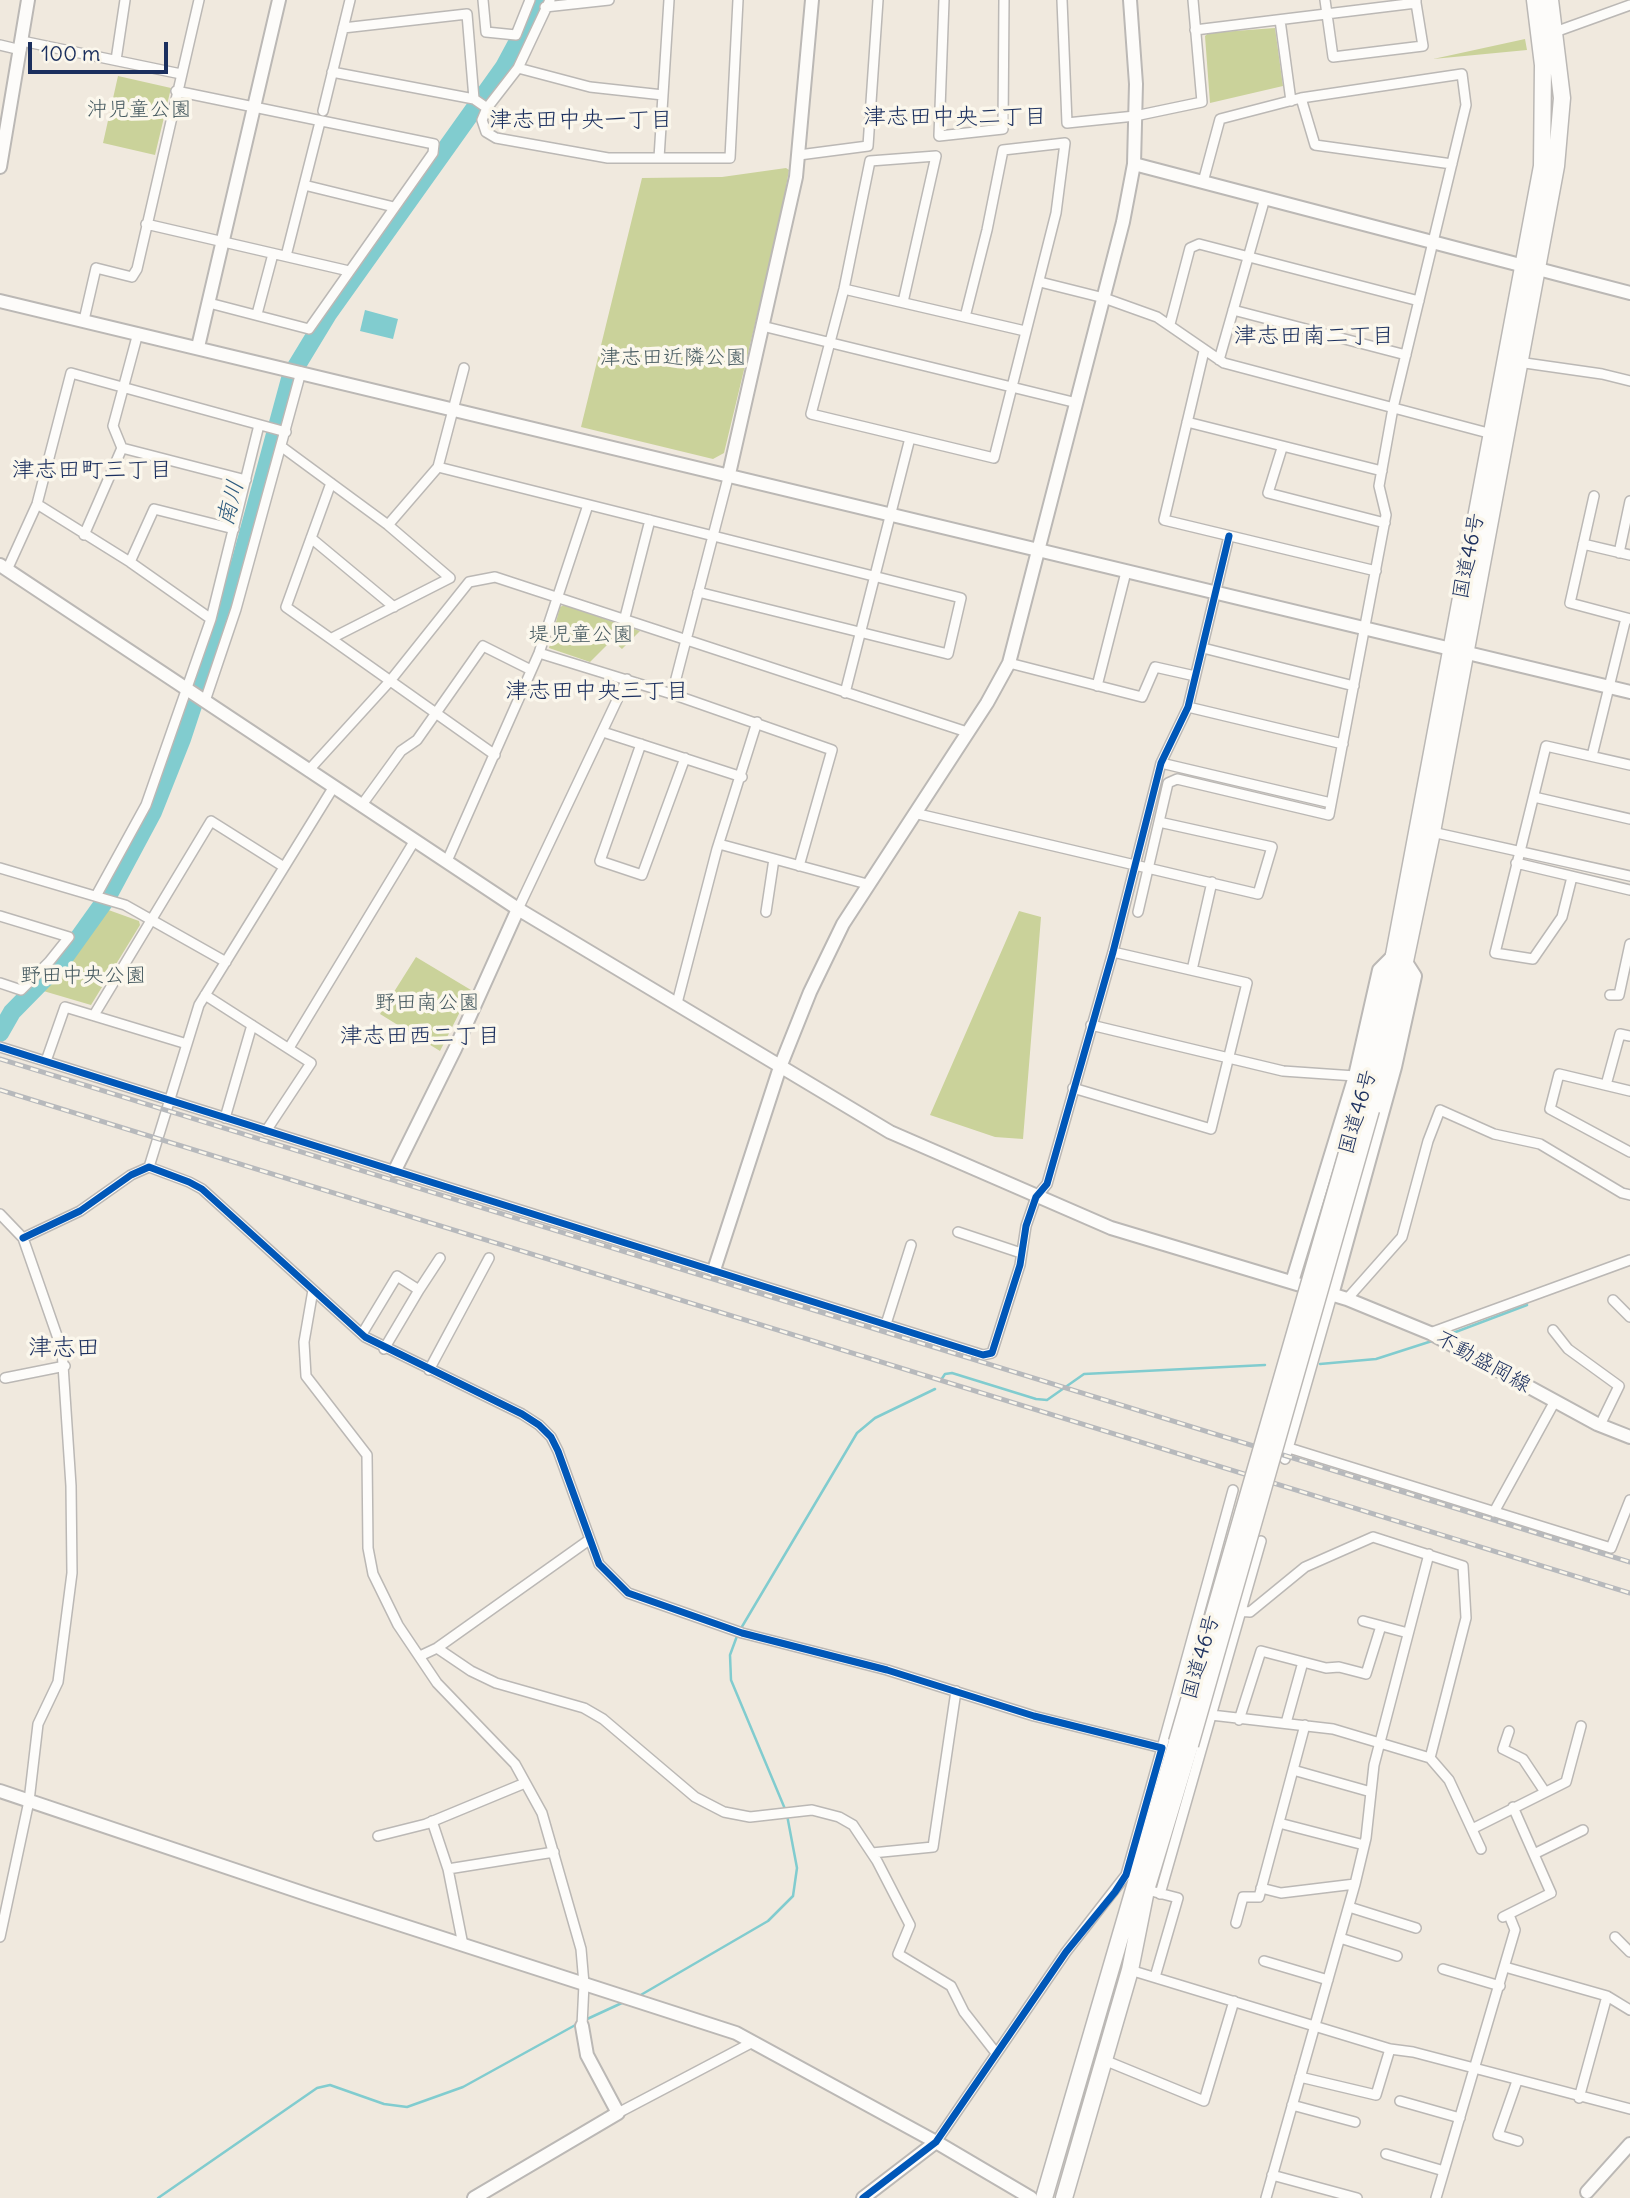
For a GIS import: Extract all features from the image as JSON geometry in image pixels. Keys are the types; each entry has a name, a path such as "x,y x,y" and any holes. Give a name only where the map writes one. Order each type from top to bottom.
{"highway":[{"name":"国道46号","path":"1531,268 1544,123 1543,65 1535,0"},
{"name":"国道46号","path":"1400,959 1513,361 1561,124 1560,79 1550,0"},
{"name":"国道46号","path":"1064,2198 1130,1969 1176,1745 1365,1109 1432,832 1492,434 1513,361"},
{"name":"国道46号","path":"1044,2198 1148,1889"}],"street":[{"path":"0,167 28,0"},
{"path":"116,60 125,0"},
{"path":"84,320 96,268 132,278 137,269 199,0"},
{"path":"198,347 279,0"},
{"path":"323,111 350,0"},
{"path":"483,0 486,32"},
{"path":"468,28 516,35 530,0"},
{"path":"609,0 548,4 518,68 486,107 482,120 486,132 496,138 608,158 730,158 738,0"},
{"path":"659,158 669,0"},
{"path":"672,694 729,474 799,155 812,0"},
{"path":"799,155 867,146 878,0"},
{"path":"944,0 939,136 1003,130 1004,0"},
{"path":"1062,0 1067,123 1135,116 1202,102 1193,0"},
{"path":"715,1270 780,1067 810,992 843,924 867,884 1009,663 1124,222 1134,164 1136,85 1130,0"},
{"path":"1195,30 1280,20 1326,14 1416,2 1423,46 1333,57 1326,14 1325,0"},
{"path":"1555,32 1630,5"},
{"path":"343,28 467,14 475,99"},
{"path":"1280,20 1290,101"},
{"path":"0,45 116,60 181,74"},
{"path":"518,68 590,87 663,95"},
{"path":"332,72 475,99 486,107"},
{"path":"1138,912 1168,783 1177,779 1329,815 1385,523 1379,486 1393,408 1466,105 1462,74 1301,98 1220,119 1203,182"},
{"path":"176,91 434,144 433,153 309,329 209,303"},
{"path":"1301,98 1315,145 1452,164"},
{"path":"286,256 320,122"},
{"path":"902,302 936,156 870,161 844,289 811,414 994,458 1056,213 1065,144 1003,150 988,230 965,317"},
{"path":"1134,164 1630,293"},
{"path":"304,186 394,208"},
{"path":"1219,360 1265,198"},
{"path":"146,224 349,271"},
{"path":"1170,324 1190,248 1199,244 1419,301"},
{"path":"257,314 273,254"},
{"path":"1040,282 1104,298 1170,324 1219,360 1492,434"},
{"path":"844,289 1025,331"},
{"path":"0,301 1630,692"},
{"path":"1233,310 1406,355"},
{"path":"762,327 1077,403"},
{"path":"84,535 122,448 113,426 138,333"},
{"path":"1204,351 1164,520 1376,571"},
{"path":"1513,361 1602,374 1630,381"},
{"path":"388,525 438,467 464,368"},
{"path":"205,701 236,609 301,372"},
{"path":"4,567 37,504 71,373 286,432"},
{"path":"1187,422 1382,471"},
{"path":"96,896 146,805 211,619 259,425"},
{"path":"845,693 910,438"},
{"path":"282,447 388,525 450,578 332,638"},
{"path":"122,448 246,480"},
{"path":"1282,448 1268,493 1385,523"},
{"path":"438,467 961,598 948,654 698,592"},
{"path":"331,483 286,607 495,755"},
{"path":"1592,756 1628,619 1570,603 1594,496"},
{"path":"1619,553 1630,501"},
{"path":"37,504 130,562 211,619"},
{"path":"447,861 539,653 588,505"},
{"path":"130,562 153,509 234,529"},
{"path":"624,621 650,520"},
{"path":"0,1047 983,1355 992,1353 1020,1265 1036,1197 1046,1184 1113,952 1161,763 1188,707 1229,536"},
{"path":"311,538 394,607"},
{"path":"1583,544 1630,555"},
{"name":"不動盛岡線","path":"4,567 518,909 890,1132 1111,1228 1347,1299 1431,1334 1600,1425 1630,1437"},
{"path":"1097,685 1126,572"},
{"path":"308,771 390,681 469,582 495,577 967,732"},
{"path":"361,806 401,751 417,740 483,646 531,670"},
{"path":"1203,648 1354,686"},
{"path":"539,653 757,722 832,750 799,866"},
{"path":"1009,663 1142,697 1155,667 1195,676"},
{"path":"395,1170 455,1049 627,679"},
{"path":"1188,707 1343,744"},
{"path":"677,1003 719,844 757,722"},
{"path":"603,732 741,777"},
{"path":"640,744 600,861 642,875 685,758"},
{"path":"1572,877 1562,917 1533,959 1494,953 1546,746 1630,765"},
{"path":"1161,763 1331,803"},
{"path":"149,1167 205,995 333,788"},
{"path":"1534,797 1630,819"},
{"path":"914,813 1258,894 1272,847 1159,822"},
{"path":"94,1015 211,821 285,867"},
{"path":"1432,832 1630,876"},
{"path":"289,1048 415,841"},
{"path":"719,844 867,884"},
{"path":"766,912 774,859"},
{"path":"1516,863 1630,890"},
{"path":"0,867 96,896 152,919 226,962"},
{"path":"1192,970 1212,882"},
{"path":"0,916 69,937 50,962 21,990 0,984"},
{"path":"1610,995 1619,995 1630,944"},
{"path":"1073,1088 1211,1129 1247,983 1113,952"},
{"path":"1285,1460 1398,1054 1415,976 1400,959 1379,970 1355,1076 1292,1282"},
{"path":"205,995 311,1063 266,1130"},
{"path":"46,1061 65,1007 187,1044"},
{"path":"225,1118 252,1025"},
{"path":"1091,1026 1283,1071 1355,1076"},
{"path":"1606,1085 1620,1034 1630,1036"},
{"path":"1630,1091 1559,1074 1550,1109 1630,1152"},
{"path":"1347,1299 1402,1237 1427,1141 1440,1110 1494,1134 1540,1144 1622,1193 1630,1195"},
{"path":"23,1238 80,1211 131,1175 149,1167 202,1189 362,1334 384,1349 522,1414 551,1437 599,1564 628,1593 739,1632 956,1691 1034,1716 1176,1745"},
{"path":"0,1215 23,1238 65,1366 72,1573 58,1682 38,1724 29,1801 0,1937"},
{"path":"958,1233 1021,1253"},
{"path":"886,1324 911,1245"},
{"path":"384,1349 439,1258"},
{"path":"429,1370 489,1258"},
{"path":"1431,1334 1630,1260"},
{"path":"362,1334 397,1276 419,1290"},
{"path":"313,1290 304,1342 306,1376 367,1455 368,1548 373,1574 398,1625 437,1683 515,1764 541,1814 581,1949 584,1984 582,2023 587,2055 618,2113"},
{"path":"1613,1300 1630,1317"},
{"path":"1553,1330 1568,1349 1619,1385 1600,1425"},
{"path":"5,1378 65,1366"},
{"path":"1494,1512 1555,1401"},
{"path":"1289,1448 1611,1548 1630,1500"},
{"path":"863,2198 936,2142 1066,1952 1126,1875 1176,1745 1233,1490"},
{"path":"1239,1611 1251,1612 1305,1567 1373,1537 1463,1566 1467,1605 1430,1758"},
{"path":"420,1656 437,1648 589,1540"},
{"path":"1148,1889 1211,1715 1261,1541"},
{"path":"1266,2198 1355,1884 1364,1845 1380,1742 1429,1554"},
{"path":"1363,1621 1408,1633"},
{"path":"1239,1720 1261,1651 1366,1674 1381,1626"},
{"path":"437,1648 471,1671 496,1683 584,1708 603,1719 695,1797 724,1812 750,1817 812,1810 839,1816 853,1825 872,1853 910,1925 898,1955 951,1986 964,2012 996,2053"},
{"path":"1286,1723 1303,1662"},
{"path":"872,1853 933,1847 956,1691"},
{"path":"1211,1715 1333,1729 1430,1758 1444,1772 1481,1849"},
{"path":"1236,1923 1243,1897 1257,1898 1261,1888 1305,1725"},
{"path":"1472,1829 1566,1782 1581,1726"},
{"path":"1509,1731 1503,1749 1523,1759 1545,1792"},
{"path":"1293,1770 1371,1792"},
{"path":"378,1836 432,1821 525,1783"},
{"path":"0,1791 736,2033 936,2142 1031,2198"},
{"path":"1436,2198 1515,1930 1506,1916 1551,1894 1513,1807"},
{"path":"432,1821 448,1869 463,1945"},
{"path":"1279,1823 1364,1845"},
{"path":"1534,1854 1583,1830"},
{"path":"448,1869 554,1852"},
{"path":"1261,1888 1281,1893 1355,1884"},
{"path":"1115,1892 1148,1889 1178,1898 1155,1977"},
{"path":"1349,1907 1416,1928"},
{"path":"1615,1937 1630,1952"},
{"path":"1340,1938 1397,1956"},
{"path":"1264,1961 1328,1980"},
{"path":"1505,1968 1607,1996 1629,2008"},
{"path":"1130,1969 1390,2049 1476,2069 1579,2098 1630,2108"},
{"path":"1443,1969 1500,1986"},
{"path":"1579,2098 1607,1996"},
{"path":"1104,2060 1204,2101 1234,2001"},
{"path":"474,2198 618,2113 753,2042"},
{"path":"1300,2077 1376,2095 1390,2049"},
{"path":"1517,2081 1498,2135 1518,2141"},
{"path":"1400,2101 1460,2118"},
{"path":"1292,2105 1355,2122"},
{"path":"1584,2195 1630,2144"},
{"path":"1386,2154 1444,2171"},
{"path":"1272,2175 1357,2198"}],"green space":[{"path":"1275,28 1283,86 1210,103 1205,36 1208,33"},
{"path":"1525,39 1527,50 1433,59 1447,56"},
{"name":"沖児童公園","path":"118,76 171,88 155,155 103,143"},
{"name":"津志田近隣公園","path":"786,168 789,170 781,216 724,453 713,459 581,427 642,178 722,177"},
{"name":"堤児童公園","path":"564,605 640,631 622,649 612,640 590,662 549,648 560,607"},
{"name":"野田中央公園","path":"103,908 139,921 140,925 91,1005 40,990 60,972"},
{"path":"1019,911 1041,917 1023,1139 995,1137 930,1115"},
{"name":"野田南公園","path":"416,957 471,990 440,1051 380,1014"}],"water":[{"path":"365,310 398,319 393,339 360,331"}],"waterway":[{"name":"南川","path":"0,1033 12,1012 62,961 107,898 153,812 182,739 240,563 291,375 328,314 504,67 540,0"},
{"path":"1445,1336 1527,1305"},
{"path":"1320,1364 1376,1359 1432,1341"},
{"path":"941,1380 945,1374 952,1373 1047,1400 1084,1374 1265,1365"},
{"path":"740,1630 857,1433 875,1418 935,1389"},
{"path":"737,1636 730,1655 731,1680 785,1809"},
{"path":"639,1996 768,1921 793,1896 797,1868 787,1815"},
{"path":"585,2020 624,2002"},
{"path":"158,2198 317,2088 330,2085 384,2104 407,2107 463,2087 579,2023"}],"railway":[{"path":"0,1059 1630,1562"},
{"path":"0,1090 1630,1593"}],"cycle path":[{"path":"0,1047 983,1355 992,1353 1020,1265 1026,1226 1036,1197 1047,1184 1113,952 1161,763 1188,707 1229,536"},
{"path":"23,1238 80,1211 131,1175 149,1167 189,1182 202,1189 365,1337 522,1414 539,1425 551,1437 558,1451 599,1564 628,1593 742,1633 887,1670 1034,1716 1162,1748 1126,1875 1115,1892 1066,1952 936,2142 863,2198"}],"district":[{"name":"津志田中央二丁目","path":"955,117"},
{"name":"津志田中央一丁目","path":"581,120"},
{"name":"津志田南二丁目","path":"1314,336"},
{"name":"津志田町三丁目","path":"92,470"},
{"name":"津志田中央三丁目","path":"597,691"},
{"name":"津志田西二丁目","path":"420,1036"},
{"name":"津志田","path":"64,1348"}]}
